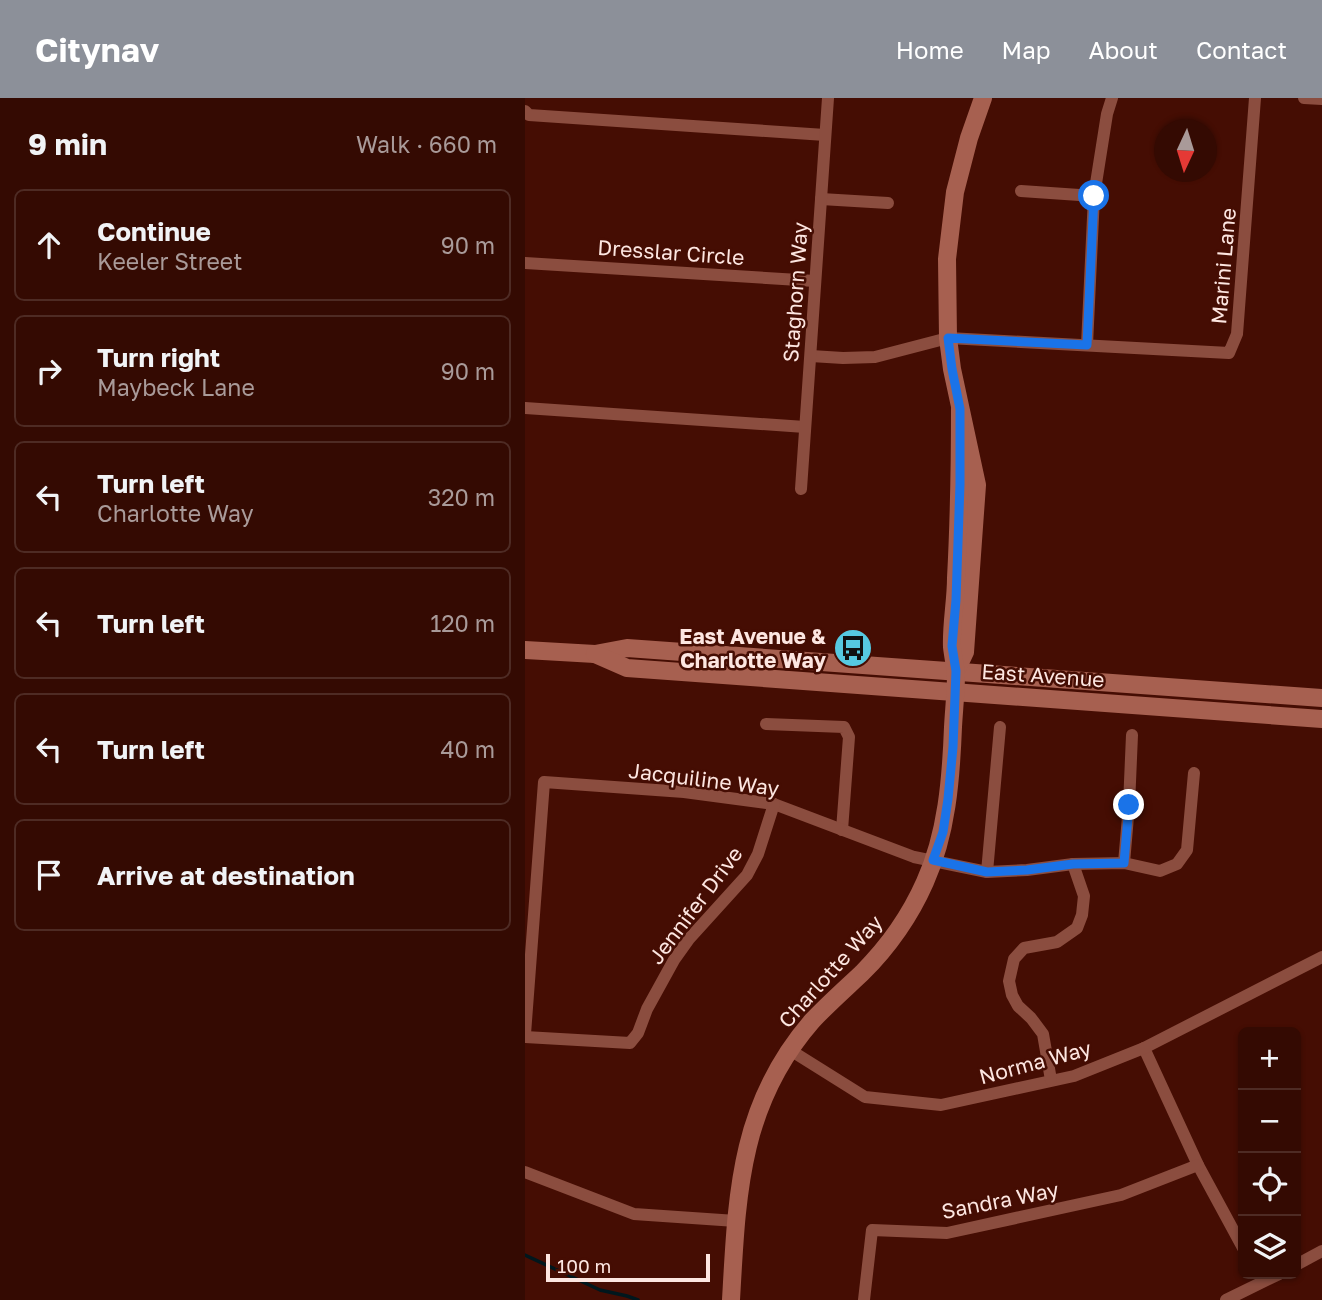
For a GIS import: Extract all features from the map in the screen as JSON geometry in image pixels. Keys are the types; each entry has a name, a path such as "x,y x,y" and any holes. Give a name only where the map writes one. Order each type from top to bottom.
{"main road":[{"name":"Charlotte Way","path":"731,1300 736,1221 744,1156 760,1105 790,1051 811,1023 862,973 897,932 926,881 943,832 948,799 956,671 965,652 977,485 952,369 948,338 947,259 955,192 983,98"},
{"name":"East Avenue","path":"525,650 594,654 627,648 1322,698"},
{"name":"East Avenue","path":"594,654 627,668 1322,719"}],"street":[{"name":"Staghorn Way","path":"801,489 828,98"},
{"path":"811,356 875,357 948,338 1087,345 1094,196 1112,98"},
{"name":"Marini Lane","path":"1087,345 1229,353 1237,334 1255,98"},
{"path":"1304,98 1322,99"},
{"path":"525,111 529,115 825,135"},
{"path":"1021,191 1094,196"},
{"path":"821,199 888,203"},
{"name":"Dresslar Circle","path":"525,263 815,281"},
{"path":"525,408 805,427"},
{"path":"766,724 844,727 849,737 842,830"},
{"path":"987,872 1000,727"},
{"path":"1124,863 1132,734"},
{"name":"Jacquiline Way","path":"525,1035 544,782 684,792 774,804 914,857 987,872 1073,864 1124,863 1160,871 1177,864 1187,850 1194,773"},
{"name":"Jennifer Drive","path":"525,1035 630,1043 638,1033 647,1009 674,960 689,939 747,875 758,854 774,804"},
{"path":"1051,1080 1042,1034 1018,1006 1009,981 1014,959 1024,948 1057,942 1077,928 1084,897 1073,864"},
{"name":"Norma Way","path":"790,1051 865,1097 941,1105 1074,1076 1144,1048 1322,957"},
{"path":"1144,1048 1198,1165 1238,1239"},
{"name":"Sandra Way","path":"865,1300 872,1230 947,1233 1121,1195 1198,1165"},
{"path":"525,1172 634,1214 736,1221"},
{"path":"1301,1262 1322,1251"},
{"path":"1226,1300 1258,1279"}],"waterway":[{"path":"525,1255 600,1290 638,1300"}],"place":[{"name":"East Avenue & Charlotte Way","path":"853,648"}],"route":[{"path":"1094,196 1087,345 948,338 960,409 960,484 952,646 956,671 948,799 943,832 933,860 987,872 1073,864 1124,863 1129,805"}]}
